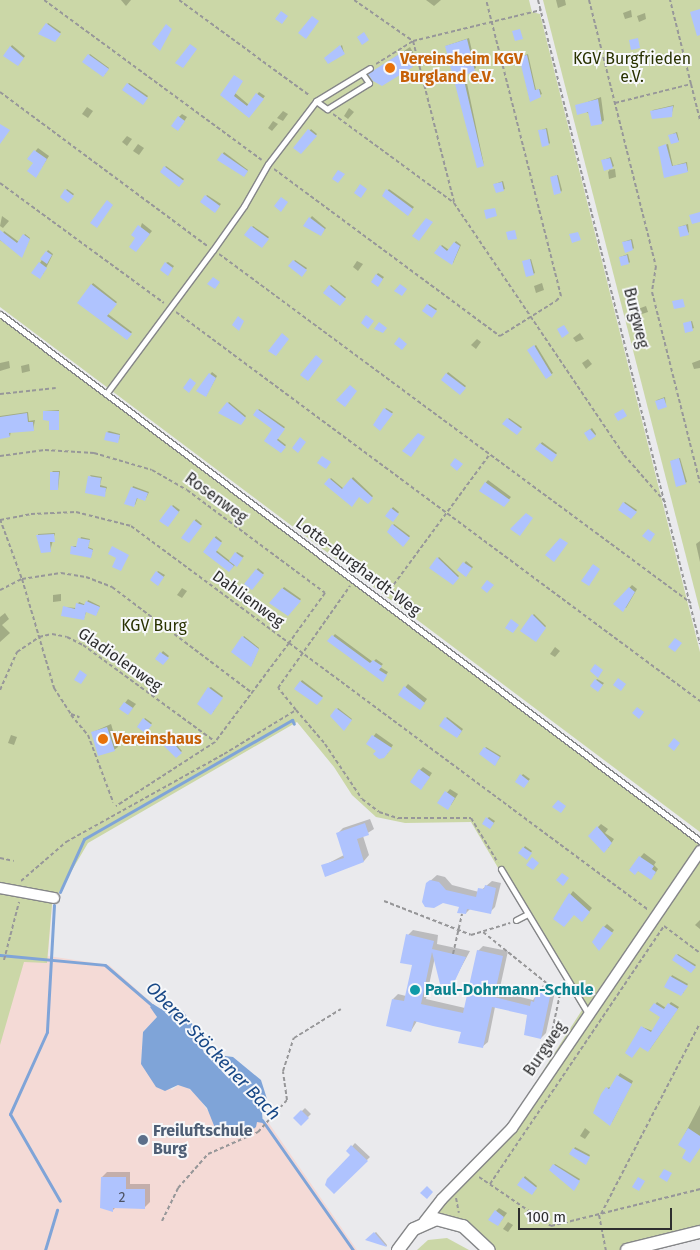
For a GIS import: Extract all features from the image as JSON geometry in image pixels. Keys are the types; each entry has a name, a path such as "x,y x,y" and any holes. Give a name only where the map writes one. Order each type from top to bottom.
{"street":[{"name":"Burgweg","path":"398,1250 414,1229 424,1222 442,1199 512,1128 655,914 700,851"},
{"path":"0,888 54,898"},
{"path":"424,1222 445,1219 456,1223 489,1250"},
{"path":"627,1250 700,1232"}],"lane":[{"path":"106,394 212,250 268,164 316,101 370,68"},
{"path":"316,101 327,109 368,83 362,72"},
{"name":"Lotte-Burghardt-Weg","path":"0,314 700,841"},
{"path":"501,869 588,1013"},
{"path":"516,920 528,914"}],"path":[{"path":"44,0 500,336 532,318 561,296 486,0"},
{"path":"179,0 316,101"},
{"path":"354,0 413,41 454,203"},
{"name":"Burgweg","path":"538,0 700,644"},
{"path":"589,0 656,266 652,292 700,482"},
{"path":"670,0 700,120"},
{"path":"370,68 413,41 541,10"},
{"path":"615,103 691,84"},
{"path":"0,92 691,603"},
{"path":"327,109 454,203 624,455 666,504"},
{"path":"0,183 700,701"},
{"path":"0,394 56,388"},
{"name":"Rosenweg","path":"0,456 45,450 94,453 122,459 170,479 325,593 289,643"},
{"path":"382,601 490,454"},
{"name":"Dahlienweg","path":"0,520 32,514 76,512 131,526 289,643 215,742 116,806"},
{"path":"0,520 22,579 54,688 88,735 113,802"},
{"path":"0,590 22,579 61,573 86,577 112,587 252,693"},
{"path":"354,580 278,688 325,744 362,799 379,812 398,818 471,818 501,869"},
{"name":"Gladiolenweg","path":"39,638 52,634 83,645 215,742"},
{"path":"0,690 17,652 39,638"},
{"path":"289,643 655,914"},
{"path":"12,890 39,862 66,842 224,754 296,710"},
{"path":"71,714 79,717"},
{"path":"0,858 14,861"},
{"path":"4,960 24,893"},
{"path":"384,901 458,932 471,935 516,920"},
{"path":"453,954 462,914"},
{"path":"490,1184 664,926 700,953"},
{"path":"484,932 560,994 550,1041"},
{"path":"162,1221 178,1188 208,1154 249,1138 265,1126 288,1100 283,1071 294,1038 341,1009"},
{"path":"606,1250 600,1214 700,1023"},
{"path":"471,1171 551,1226 700,1189"}],"shaded area":[{"path":"0,896 52,904 48,956 109,965 153,1004 151,1007 157,1017 143,1032 141,1064 172,1090 178,1085 185,1086 196,1094 213,1118 215,1129 225,1135 240,1133 257,1122 268,1122 357,1250 0,1250"}],"green space":[{"path":"0,0 529,0 532,12 540,14 700,652 700,832 0,307"},
{"name":"KGV Burgfrieden e.V.","path":"543,0 700,0 700,611"},
{"name":"KGV Burg","path":"0,318 700,841 700,1232 627,1250 489,1250 463,1226 424,1223 507,1127 582,1010 471,822 405,823 376,817 352,795 334,767 297,722 88,843 52,904 47,963 24,962 0,1045"},
{"path":"447,1238 469,1250 417,1250 428,1240"}],"water":[{"path":"153,1004 161,1009 183,1011 196,1029 204,1053 233,1057 261,1080 267,1099 262,1113 263,1123 257,1122 256,1127 247,1134 217,1133 207,1108 190,1089 178,1085 165,1091 156,1087 141,1064 143,1032 157,1017 150,1007"}],"building":[{"path":"700,9 700,35 697,36 690,12"},
{"path":"281,11 288,16 282,24 275,19"},
{"path":"312,16 319,21 306,39 298,33"},
{"path":"46,23 61,34 55,42 38,34"},
{"path":"166,24 172,29 160,51 152,44"},
{"path":"520,29 523,39 515,41 512,31"},
{"path":"364,32 369,40 362,45 357,37"},
{"path":"638,38 640,48 631,50 629,40"},
{"path":"467,39 475,71 463,76 484,166 477,168 445,46"},
{"path":"190,44 197,49 183,68 175,63"},
{"path":"340,45 345,54 328,64 324,58"},
{"path":"10,46 24,58 18,66 3,56"},
{"path":"404,51 413,67 382,86 373,81 368,74"},
{"path":"88,54 109,69 103,77 82,62"},
{"path":"527,55 535,90 539,89 541,97 530,102 519,57"},
{"path":"234,75 243,81 234,96 247,106 256,93 264,99 249,118 220,95"},
{"path":"127,83 148,98 143,105 122,90"},
{"path":"598,99 602,124 591,126 588,112 577,115 575,105"},
{"path":"673,106 672,117 652,119 650,111"},
{"path":"178,116 185,121 178,131 171,126"},
{"path":"0,124 10,130 0,144"},
{"path":"308,129 317,136 301,154 293,148"},
{"path":"546,129 549,145 542,147 538,130"},
{"path":"676,133 679,142 671,144 668,135"},
{"path":"666,144 672,166 686,163 688,172 664,178 658,147"},
{"path":"34,150 47,159 36,178 27,171 33,163 27,159"},
{"path":"222,153 248,171 244,177 217,160"},
{"path":"610,158 613,168 604,171 601,160"},
{"path":"164,166 184,181 179,187 160,172"},
{"path":"338,170 345,174 338,183 332,179"},
{"path":"557,175 561,193 554,195 550,177"},
{"path":"502,182 504,191 496,193 493,184"},
{"path":"360,184 367,189 361,198 354,193"},
{"path":"65,189 74,196 68,203 60,197"},
{"path":"386,189 413,209 408,216 382,196"},
{"path":"205,195 220,206 215,213 200,202"},
{"path":"281,197 288,202 281,212 274,206"},
{"path":"107,200 113,205 97,228 90,223"},
{"path":"495,208 497,216 486,219 484,210"},
{"path":"700,212 700,222 692,224 689,215"},
{"path":"309,217 325,229 321,236 303,226"},
{"path":"426,218 433,222 419,241 412,236"},
{"path":"138,225 150,234 136,252 129,247 135,238 131,235"},
{"path":"686,225 689,235 680,237 678,227"},
{"path":"251,226 269,239 262,248 244,235"},
{"path":"0,230 17,243 23,234 30,239 22,258 0,240"},
{"path":"515,230 517,239 508,240 506,232"},
{"path":"578,232 581,240 572,243 569,234"},
{"path":"631,240 633,250 625,253 622,242"},
{"path":"454,242 460,246 452,265 434,253 440,245 447,251"},
{"path":"46,251 52,255 47,264 40,259"},
{"path":"627,255 629,264 621,266 619,257"},
{"path":"530,259 534,275 526,277 522,261"},
{"path":"293,260 307,270 302,277 288,266"},
{"path":"39,262 47,268 40,279 31,273"},
{"path":"165,262 173,268 168,276 160,270"},
{"path":"376,274 383,279 378,287 371,282"},
{"path":"213,277 220,282 215,289 207,284"},
{"path":"91,284 117,304 107,316 132,334 127,340 77,303"},
{"path":"400,284 407,289 402,296 394,291"},
{"path":"329,285 346,299 340,306 323,293"},
{"path":"683,299 685,307 674,309 672,301"},
{"path":"427,304 437,311 432,318 422,311"},
{"path":"366,315 374,321 368,329 361,323"},
{"path":"238,316 244,321 239,331 232,325"},
{"path":"691,321 693,331 685,333 683,323"},
{"path":"379,322 387,328 383,333 374,329"},
{"path":"564,325 569,333 562,338 557,329"},
{"path":"282,333 289,339 276,356 268,351"},
{"path":"399,337 407,344 402,350 394,344"},
{"path":"534,345 552,375 546,379 527,350"},
{"path":"316,355 323,361 308,381 300,375"},
{"path":"209,373 216,378 206,397 196,391"},
{"path":"446,373 466,388 460,395 441,380"},
{"path":"190,378 196,383 189,393 183,388"},
{"path":"350,385 357,391 345,407 336,400"},
{"path":"664,398 667,407 658,410 655,401"},
{"path":"227,402 246,418 241,425 218,413"},
{"path":"384,408 393,414 380,431 373,425"},
{"path":"257,409 285,429 277,440 286,447 281,453 264,441 272,429 253,415"},
{"path":"623,409 627,416 618,421 614,414"},
{"path":"43,411 59,411 59,430 49,430 49,421 43,420"},
{"path":"27,413 28,422 33,422 34,431 9,433 10,437 0,439 0,417"},
{"path":"507,418 522,429 517,435 502,424"},
{"path":"590,429 596,436 589,441 584,433"},
{"path":"106,432 120,435 118,443 104,440"},
{"path":"418,433 425,437 411,457 402,451"},
{"path":"300,437 306,442 298,453 292,448"},
{"path":"540,443 557,455 552,462 535,449"},
{"path":"322,456 331,462 326,469 317,463"},
{"path":"455,458 463,464 457,471 450,465"},
{"path":"679,458 686,484 676,487 670,461"},
{"path":"50,472 59,472 58,490 50,490"},
{"path":"88,476 101,478 100,487 106,488 105,497 85,493"},
{"path":"329,478 342,489 351,478 373,498 368,504 359,497 352,507 324,484"},
{"path":"485,482 510,500 504,507 479,491"},
{"path":"131,487 148,493 145,501 137,498 134,507 124,504"},
{"path":"623,502 637,512 631,519 618,510"},
{"path":"171,505 179,512 168,527 159,521"},
{"path":"391,508 399,514 393,522 385,516"},
{"path":"526,513 533,518 520,536 510,529"},
{"path":"194,520 202,526 189,543 181,538"},
{"path":"392,524 410,538 403,547 387,532"},
{"path":"648,529 655,534 650,542 642,536"},
{"path":"54,534 55,542 50,542 51,552 41,553 36,535"},
{"path":"214,537 222,543 216,552 234,566 229,572 203,552"},
{"path":"78,538 90,540 88,548 93,550 91,558 70,554 71,546 76,547"},
{"path":"560,538 568,543 554,562 545,555"},
{"path":"112,546 129,555 121,571 112,567 116,558 108,554"},
{"path":"235,552 243,558 237,567 229,561"},
{"path":"437,557 459,578 453,585 429,568"},
{"path":"463,562 472,568 466,577 457,570"},
{"path":"593,564 600,569 589,586 581,581"},
{"path":"256,569 264,575 252,590 244,584"},
{"path":"156,571 164,577 158,586 150,580"},
{"path":"487,580 494,585 487,593 481,588"},
{"path":"629,587 635,592 623,612 613,604"},
{"path":"282,588 301,601 288,616 269,603"},
{"path":"86,601 100,607 96,616 86,612 84,620 61,616 63,606 75,609 76,603 84,605"},
{"path":"532,614 546,628 536,642 520,631"},
{"path":"511,619 519,625 513,633 505,628"},
{"path":"332,635 370,663 373,660 382,666 379,670 387,675 383,682 327,641"},
{"path":"242,636 259,649 251,667 231,652"},
{"path":"675,638 682,643 675,652 668,647"},
{"path":"160,652 169,658 163,665 155,659"},
{"path":"595,664 603,670 598,678 590,671"},
{"path":"80,670 87,675 81,684 74,680"},
{"path":"618,678 626,684 621,691 613,685"},
{"path":"595,679 603,685 598,692 590,686"},
{"path":"300,681 323,698 317,705 294,689"},
{"path":"404,686 425,703 420,710 398,695"},
{"path":"208,687 223,698 211,715 197,704"},
{"path":"124,702 133,708 128,715 119,709"},
{"path":"637,707 644,712 639,719 632,713"},
{"path":"336,708 352,720 344,731 330,716"},
{"path":"445,717 462,731 457,738 439,726"},
{"path":"143,718 152,725 145,733 137,727"},
{"path":"107,727 115,751 98,756 91,732"},
{"path":"372,735 392,748 384,758 379,759 373,754 376,751 366,744"},
{"path":"169,738 182,753 176,758 164,746"},
{"path":"674,738 680,743 674,751 668,746"},
{"path":"484,747 500,757 495,766 479,754"},
{"path":"419,769 430,777 421,790 410,782"},
{"path":"520,774 529,781 524,788 515,782"},
{"path":"445,791 455,798 448,810 437,803"},
{"path":"558,800 566,806 561,813 552,807"},
{"path":"486,817 494,823 490,829 482,824"},
{"path":"365,823 369,835 357,839 364,862 325,877 321,865 344,858 336,833"},
{"path":"597,826 612,843 604,853 588,836"},
{"path":"523,847 532,853 527,860 518,853"},
{"path":"639,856 654,866 652,869 656,872 651,880 638,871 635,875 629,870"},
{"path":"532,857 539,863 533,870 526,865"},
{"path":"562,873 569,878 563,886 556,880"},
{"path":"430,880 439,882 446,890 476,897 478,888 484,889 485,885 496,888 491,914 467,909 466,914 457,913 459,907 443,903 434,908 425,907 422,902 426,883"},
{"path":"569,893 590,912 582,922 574,915 564,927 553,919"},
{"path":"603,926 613,933 599,951 592,942"},
{"name":"Paul-Dohrmann-Schule","path":"406,934 434,941 432,949 466,957 453,985 446,988 440,984 432,952 421,1004 463,1013 477,950 503,956 494,997 530,1006 531,1001 534,1002 537,989 551,992 541,1039 524,1035 527,1015 492,1007 483,1048 458,1043 461,1032 414,1021 411,1032 386,1026 392,999 404,1001 412,965 400,963"},
{"path":"676,954 696,967 691,973 672,960"},
{"path":"670,976 688,986 681,996 664,987"},
{"path":"654,1003 664,1009 668,1003 678,1009 648,1052 640,1047 632,1058 625,1053 641,1026 651,1032 660,1017 649,1010"},
{"path":"617,1075 632,1084 610,1126 593,1113 601,1094 606,1087 609,1089"},
{"path":"301,1110 309,1118 301,1126 293,1118"},
{"path":"688,1128 700,1136 700,1148 690,1163 682,1158 686,1150 678,1145"},
{"path":"351,1145 368,1161 334,1194 325,1185 327,1179 350,1155 346,1151"},
{"path":"573,1148 590,1157 586,1165 569,1154"},
{"path":"553,1164 580,1181 574,1191 549,1170"},
{"path":"664,1169 672,1173 667,1182 659,1177"},
{"path":"101,1177 126,1177 126,1189 145,1189 145,1209 113,1208 113,1212 100,1208"},
{"path":"523,1177 537,1188 532,1195 517,1185"},
{"path":"638,1177 645,1181 639,1191 632,1187"},
{"path":"427,1186 433,1192 427,1199 420,1193"},
{"path":"495,1210 504,1217 498,1226 488,1220"},
{"path":"374,1232 387,1247 365,1240"}],"waterway":[{"path":"60,892 84,839 292,720 294,724"},
{"path":"54,905 47,1032 10,1114 60,1201"},
{"name":"Oberer Stöckener Bach","path":"0,955 105,965 154,1007"},
{"name":"Oberer Stöckener Bach","path":"262,1120 353,1250"},
{"path":"45,1250 57,1210"}],"place":[{"name":"Vereinsheim KGV Burgland e.V.","path":"390,68"},
{"name":"Vereinshaus","path":"103,739"},
{"name":"Paul-Dohrmann-Schule","path":"415,990"},
{"name":"Freiluftschule Burg","path":"143,1140"}]}
